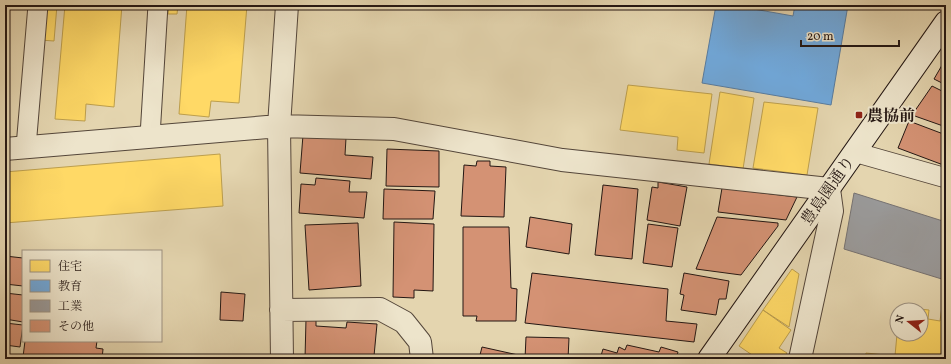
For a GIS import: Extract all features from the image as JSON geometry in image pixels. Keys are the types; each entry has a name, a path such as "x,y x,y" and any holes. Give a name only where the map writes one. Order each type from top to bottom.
{"street":[{"path":"282,359 278,126 287,5"},
{"name":"豊島園通り","path":"709,359 946,22"},
{"path":"5,148 278,126 394,129 562,160 829,188 832,211 800,359"},
{"path":"281,310 380,309 404,322 420,342 422,359"}],"lane":[{"path":"26,147 38,5"},
{"path":"150,136 158,5"},
{"path":"854,152 946,178"}],"building: 住宅":[{"path":"43,5 57,5 54,41 40,40"},
{"path":"65,5 122,5 114,107 86,104 85,121 55,119"},
{"path":"169,5 178,5 177,14 168,14"},
{"path":"187,5 247,5 239,103 211,101 209,117 179,114"},
{"path":"628,85 712,94 704,153 677,150 678,137 620,130"},
{"path":"720,92 754,98 743,169 709,164"},
{"path":"764,102 818,108 807,175 753,168"},
{"path":"220,154 223,206 5,223 5,172"},
{"path":"792,269 799,274 789,327 763,310"},
{"path":"942,306 946,307 946,359 865,359 866,353 895,356 896,342 929,342 929,319 940,321"},
{"path":"763,310 791,330 779,348 787,353 782,359 758,359 739,346"}],"building: 教育":[{"path":"716,5 731,5 793,16 795,5 848,5 831,105 702,83"}],"building: 工業":[{"path":"854,193 946,222 945,280 844,249"}],"building: その他":[{"path":"946,60 946,85 934,79"},
{"path":"932,86 946,93 946,127 912,115"},
{"path":"909,121 946,135 946,166 898,148"},
{"path":"303,135 346,138 345,155 373,157 371,179 300,173"},
{"path":"387,149 439,151 439,187 386,186"},
{"path":"477,161 490,161 490,166 506,167 504,217 461,216 464,165 476,166"},
{"path":"316,178 350,181 349,192 367,192 364,218 299,213 301,184 315,185"},
{"path":"658,182 687,187 680,226 647,220 652,187 658,188"},
{"path":"603,185 638,189 632,259 595,255"},
{"path":"722,188 797,197 786,220 718,212"},
{"path":"384,189 435,191 433,219 383,219"},
{"path":"530,217 572,224 569,254 526,247"},
{"path":"717,217 778,223 778,226 741,275 696,269"},
{"path":"394,222 434,224 433,291 414,290 414,298 393,297"},
{"path":"358,223 361,286 309,290 305,225"},
{"path":"648,224 678,228 672,267 643,263"},
{"path":"463,227 509,227 511,288 517,289 516,321 476,321 477,316 463,316"},
{"path":"5,256 22,258 22,286 5,284"},
{"path":"532,273 668,289 666,321 697,324 694,342 525,323"},
{"path":"684,273 729,281 726,299 719,299 716,315 681,310 684,295 680,294"},
{"path":"221,292 245,294 243,321 220,320"},
{"path":"5,293 22,295 22,322 5,319"},
{"path":"306,319 316,320 316,326 346,328 347,322 377,324 374,356 362,355 362,359 305,359"},
{"path":"5,323 22,325 20,347 5,345"},
{"path":"526,337 569,338 568,359 525,359"},
{"path":"25,342 97,342 96,348 103,349 102,359 43,359 23,357"},
{"path":"627,345 659,352 661,347 678,352 676,359 600,359 603,349 617,353 619,347 625,350"},
{"path":"482,347 518,355 517,359 479,359"}],"place":[{"name":"農協前","path":"859,115"}]}
